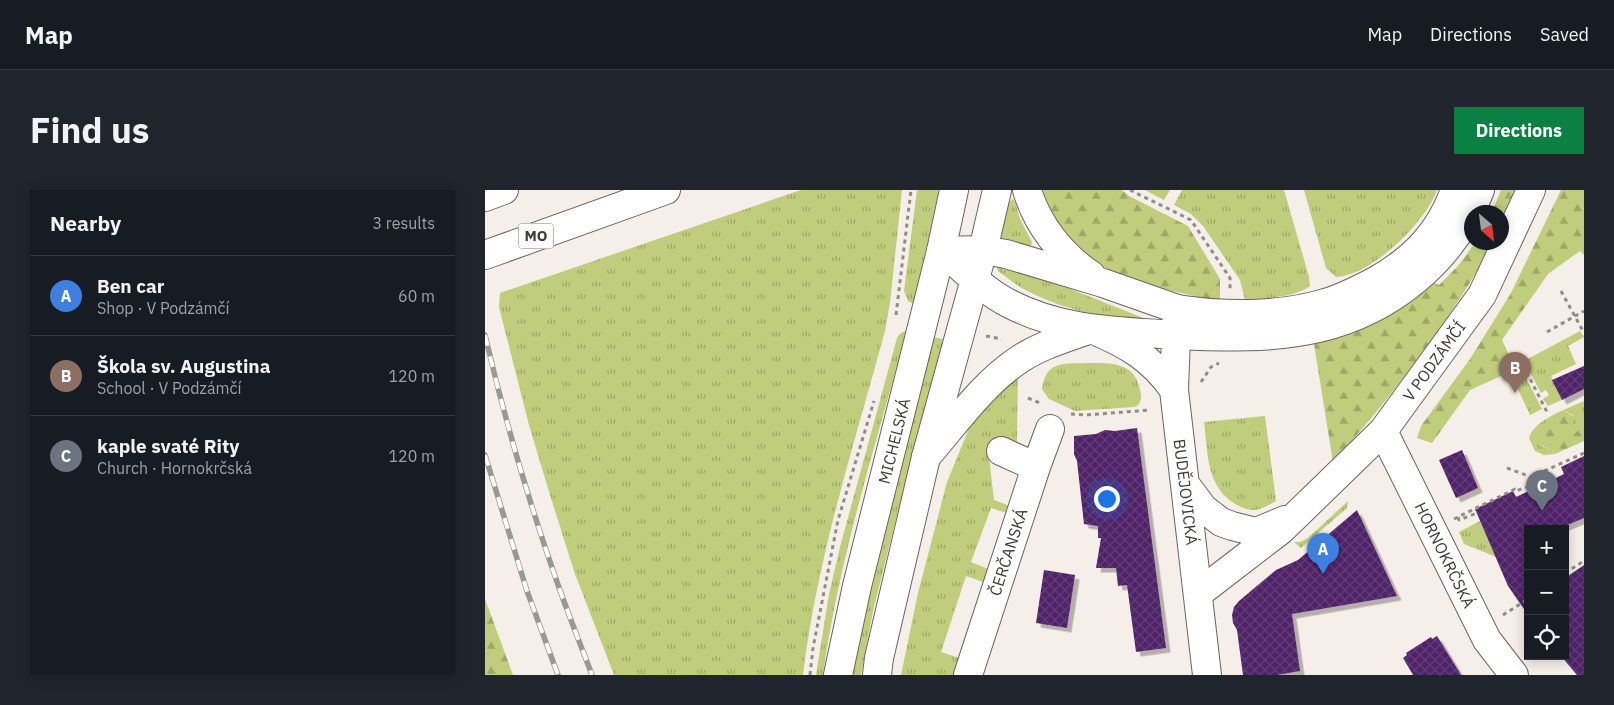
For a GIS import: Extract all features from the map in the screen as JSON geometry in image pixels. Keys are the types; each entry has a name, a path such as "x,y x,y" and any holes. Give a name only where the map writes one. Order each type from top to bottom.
{"main road":[{"name":"MO","path":"485,255 666,190"},
{"path":"877,675 879,658 926,457 983,250 997,190"},
{"path":"1027,190 1032,208 1044,227 1058,245 1084,271 1176,322 1231,337 1319,328 1372,308 1399,293 1435,262 1451,243 1480,190"},
{"path":"926,457 975,400 1021,358 1054,342 1091,329 1275,311 1324,303 1347,295 1392,271 1418,251 1441,222 1455,190"},
{"name":"V PODZÁMČÍ","path":"1199,593 1281,530 1383,431 1482,295 1531,190"},
{"name":"MICHELSKÁ","path":"838,675 857,586 941,251 952,198"},
{"path":"941,251 983,250 1006,254 1103,283"},
{"path":"941,251 990,292 1009,304 1066,324 1091,329 1112,338 1145,357 1186,390"},
{"name":"BUDĚJOVICKÁ","path":"1176,322 1186,390 1185,484 1207,675"},
{"name":"ČERČANSKÁ","path":"968,675 1053,416"},
{"name":"HORNOKRČSKÁ","path":"1383,431 1487,640 1514,675"},
{"path":"1001,452 1036,467"},
{"name":"V PODZÁMČÍ","path":"1185,484 1203,508 1221,522 1256,532 1279,523 1304,509"}],"path":[{"path":"894,322 911,190"},
{"path":"1130,190 1191,220 1230,278 1229,293"},
{"path":"1561,291 1584,333"},
{"path":"1547,332 1584,311"},
{"path":"984,335 1011,341"},
{"path":"1186,390 1222,361"},
{"path":"1523,365 1548,414"},
{"path":"1028,398 1053,416 1151,410 1149,401"},
{"path":"810,675 813,648 838,520 875,399"},
{"path":"1531,477 1584,453"},
{"path":"1451,520 1515,489 1516,491 1536,486 1531,477 1507,468"},
{"path":"1458,517 1459,520 1477,513"},
{"path":"1569,570 1584,561"},
{"path":"1501,617 1524,602"}],"green space":[{"path":"801,190 902,190 890,303 885,331 827,545 809,631 803,675 614,675 575,574 529,425 499,307 500,293"},
{"path":"917,190 939,190 914,304 908,301 904,291"},
{"path":"1043,190 1122,190 1129,196 1188,226 1220,279 1220,300 1201,298 1145,284 1117,274 1098,263 1077,246 1060,226 1047,202"},
{"path":"1145,190 1170,190 1164,200"},
{"path":"1182,190 1284,190 1310,286 1288,295 1245,300 1240,280 1203,226 1191,214 1174,205"},
{"path":"1304,190 1437,190 1421,217 1395,245 1365,267 1350,274 1336,277 1326,268"},
{"path":"1501,190 1520,190 1509,213 1509,205 1495,205"},
{"path":"1561,190 1584,190 1584,255 1580,251 1548,274 1502,340 1514,366 1510,372 1470,390 1432,443 1417,438 1421,426 1470,359 1511,293"},
{"path":"1013,199 1020,219 1032,242 1031,245 1028,246 1003,240 1001,237 1008,203"},
{"path":"1470,250 1489,250 1439,330 1399,384 1333,462 1313,338 1427,279 1439,285 1458,266"},
{"path":"999,263 1048,280 1147,321 1145,325 1065,307 1020,287 998,271"},
{"path":"907,330 848,544 823,675 816,675 829,594 840,547 897,338"},
{"path":"1580,331 1584,337 1568,346 1576,364 1551,376 1562,400 1548,406 1543,399 1549,395 1546,390 1541,393 1524,361"},
{"path":"934,337 946,340 896,519 873,611 861,675 853,675 864,605 885,515"},
{"path":"1063,364 1118,365 1131,372 1136,378 1141,394 1141,400 1138,405 1134,407 1075,411 1049,399 1042,389 1047,373 1051,369"},
{"path":"1519,364 1542,409 1530,415 1510,372 1514,366"},
{"path":"1018,373 1017,441 1011,445 995,443 989,457 994,500 1010,506 1007,513 991,508 971,562 988,569 983,582 966,576 941,652 959,658 954,675 901,675 918,593 947,482 970,426 985,402"},
{"path":"1584,401 1584,425 1574,434 1569,427 1573,415 1564,411 1540,444 1552,450 1555,454 1544,455 1535,451 1529,438 1532,431 1552,415"},
{"path":"1564,411 1575,419 1569,427 1574,434 1584,425 1584,441 1555,454 1552,450 1542,445 1537,435 1542,428"},
{"path":"1265,416 1276,501 1261,509 1253,510 1237,505 1219,489 1210,469 1204,422"},
{"path":"1348,501 1347,508 1301,548 1294,542 1300,542 1308,538"},
{"path":"1480,521 1496,557 1464,544 1459,532"},
{"path":"485,599 513,675 485,675"}],"building":[{"path":"1584,366 1584,389 1562,400 1552,380"},
{"path":"1137,428 1166,648 1136,652 1127,585 1118,586 1116,568 1096,568 1101,538 1098,538 1098,526 1084,524 1077,461 1074,454 1074,436 1096,434 1105,430 1115,431"},
{"path":"1462,450 1478,488 1456,498 1439,460"},
{"path":"1584,456 1584,518 1567,525 1524,525 1524,609 1508,586 1475,509 1513,491 1516,497 1564,474 1561,467"},
{"path":"1357,510 1397,596 1292,614 1300,671 1277,675 1243,675 1237,630 1233,623 1234,607 1276,570 1298,560"},
{"path":"1584,565 1584,675 1577,675 1564,660 1569,660 1569,575"},
{"path":"1044,570 1075,575 1067,628 1036,623"},
{"path":"1437,636 1461,675 1413,675 1403,658 1407,655 1406,653 1431,637 1432,639"}],"railway":[{"path":"485,335 508,427 536,519 560,591 592,675"},
{"path":"485,455 527,591 558,675"}],"place":[{"name":"Škola sv. Augustina","path":"1515,393"},
{"name":"kaple svaté Rity","path":"1542,511"},
{"name":"Ben car","path":"1323,574"}]}
